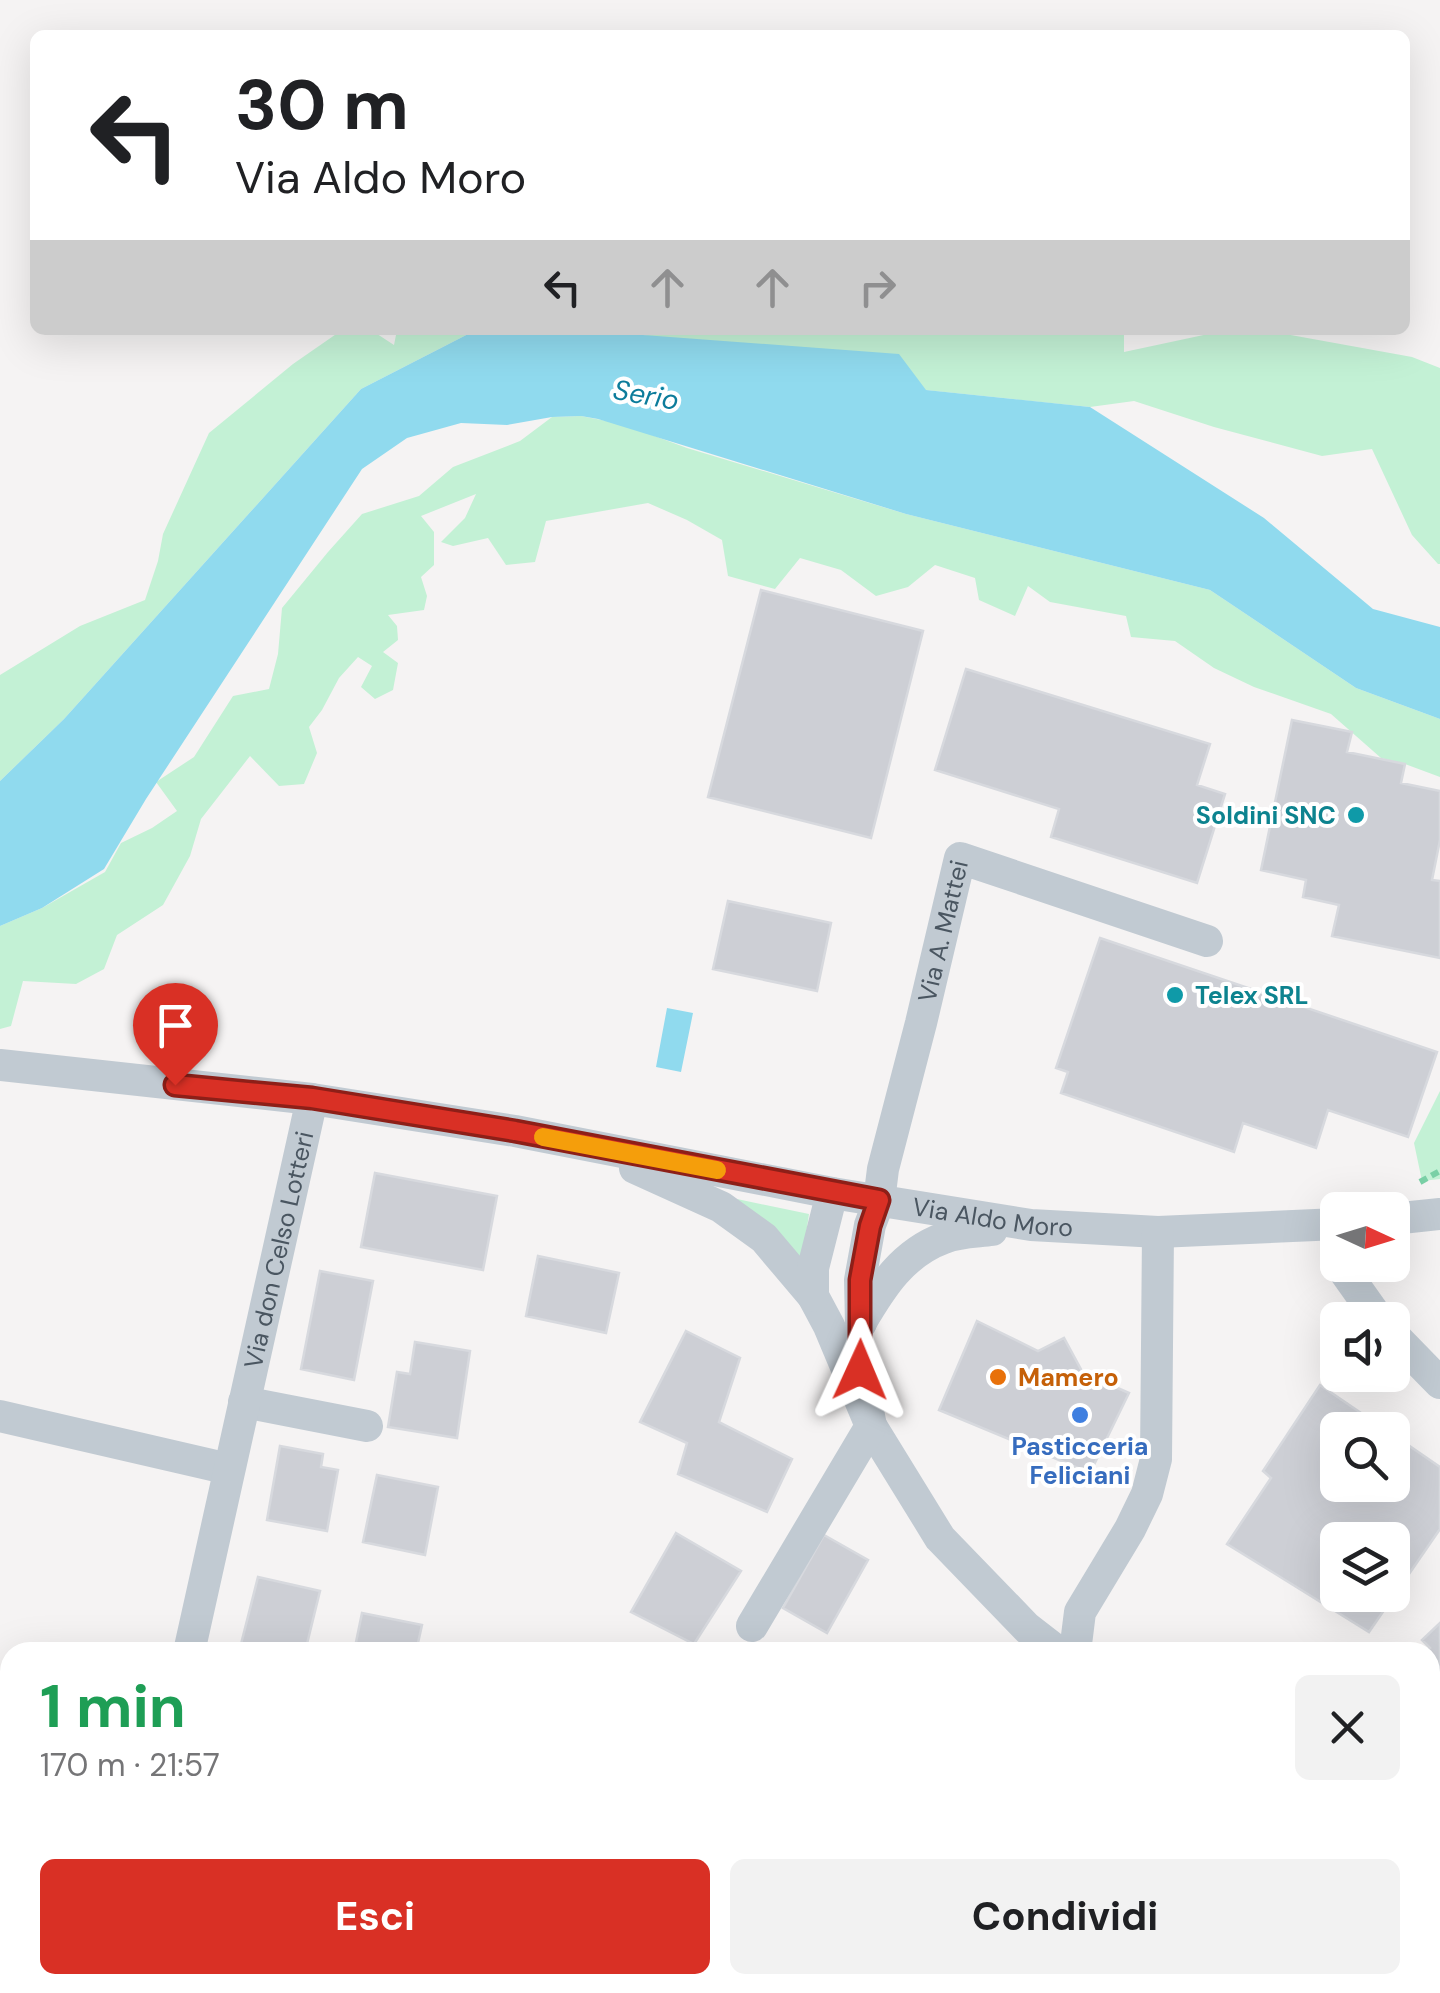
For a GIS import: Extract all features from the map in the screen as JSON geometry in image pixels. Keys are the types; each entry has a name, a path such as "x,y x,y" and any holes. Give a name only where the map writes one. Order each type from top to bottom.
{"street":[{"name":"Via A. Mattei","path":"879,1200 883,1170 960,858 1207,941"},
{"name":"Via Aldo Moro","path":"0,1065 312,1098 1032,1224 1158,1232 1320,1225"},
{"name":"Via don Celso Lotteri","path":"190,1642 312,1098"},
{"path":"580,1144 721,1207 764,1238 814,1296 871,1426 940,1538 1020,1621 1046,1642"},
{"path":"814,1296 812,1268 832,1192"},
{"path":"752,1626 871,1426 860,1370 860,1280 879,1200"},
{"path":"1410,1217 1440,1214"},
{"path":"861,1323 879,1290 906,1258 946,1236 1032,1224"},
{"path":"1077,1642 1080,1612 1130,1529 1147,1494 1156,1459 1158,1232"},
{"path":"1410,1352 1440,1383"},
{"name":"Via don Celso Lotteri","path":"244,1402 366,1426"},
{"path":"0,1416 230,1469"},
{"path":"1020,1621 1080,1612"}],"green space":[{"path":"335,335 379,335 394,345 396,335 466,335 361,389 64,719 0,781 0,675 80,626 145,600 163,534 209,433"},
{"path":"643,335 1124,335 1124,352 1204,335 1291,335 1412,357 1440,368 1440,564 1412,535 1372,449 1322,456 1134,401 1090,407 925,390"},
{"path":"581,416 622,424 687,448 906,514 1210,590 1356,688 1440,719 1440,777 1381,758 1331,714 1254,687 1214,668 1175,641 1131,637 1126,616 1050,602 1028,586 1015,616 979,600 975,578 935,565 908,587 876,596 841,570 800,558 775,589 728,576 722,540 648,503 546,521 535,562 506,565 488,538 453,546 441,542 465,518 476,494 421,516 434,532 434,565 421,577 427,596 424,610 388,615 397,626 398,640 383,652 398,663 393,690 375,699 361,687 372,666 358,657 339,678 309,727 317,753 304,784 279,786 250,756 201,819 190,856 163,905 117,935 104,969 76,984 23,981 11,1026 0,1029 0,926 42,908 105,872 121,843 177,811 156,782 194,757 233,696 269,689 278,654 282,608 362,514 419,496 453,467 520,441 552,417"},
{"path":"1440,1091 1440,1179 1422,1181 1414,1143"},
{"path":"737,1199 809,1214 802,1261"}],"water":[{"name":"Serio","path":"466,335 643,335 899,354 926,390 1090,407 1264,518 1373,609 1440,627 1440,719 1356,688 1210,590 906,514 598,419 581,416 507,425 461,423 407,438 362,469 104,869 42,908 0,926 0,781 64,719 361,389"},
{"path":"667,1008 693,1013 681,1072 656,1067"}],"building":[{"path":"761,590 923,631 871,838 708,797"},
{"path":"966,669 1210,744 1197,785 1225,794 1197,883 1051,837 1059,809 935,770"},
{"name":"Soldini SNC","path":"1292,720 1352,732 1347,752 1405,764 1401,783 1440,791 1440,840 1432,880 1440,881 1440,958 1332,936 1339,905 1303,897 1306,880 1261,870"},
{"path":"728,901 831,923 817,991 713,969"},
{"name":"Telex SRL","path":"1100,938 1437,1052 1408,1137 1328,1110 1316,1148 1243,1123 1234,1152 1061,1093 1068,1072 1056,1068"},
{"path":"375,1173 497,1196 483,1270 361,1247"},
{"path":"538,1256 619,1273 606,1333 526,1316"},
{"path":"320,1271 373,1281 354,1380 301,1369"},
{"path":"977,1321 1038,1351 1064,1338 1083,1373 1129,1393 1090,1473 939,1410"},
{"path":"686,1331 740,1358 719,1422 792,1459 767,1512 678,1474 687,1443 640,1422"},
{"path":"415,1342 470,1351 457,1438 388,1427 397,1372 410,1374"},
{"path":"1320,1385 1320,1392 1330,1392 1360,1412 1320,1412 1320,1502 1410,1502 1410,1446 1440,1467 1440,1529 1410,1573 1410,1522 1320,1522 1320,1602 1227,1544 1271,1478 1263,1471"},
{"path":"280,1446 323,1454 321,1467 338,1470 327,1531 267,1520"},
{"path":"377,1475 438,1487 425,1555 363,1542"},
{"path":"676,1533 741,1571 695,1642 631,1612"},
{"path":"824,1535 868,1560 827,1633 783,1608"},
{"path":"258,1577 320,1591 307,1642 242,1642"},
{"path":"1337,1612 1383,1612 1369,1632"},
{"path":"362,1613 422,1625 418,1642 356,1642"},
{"path":"1440,1623 1440,1642 1422,1640"}],"slow traffic":[{"path":"543,1137 717,1170"}],"place":[{"name":"Soldini SNC","path":"1356,815"},
{"name":"Telex SRL","path":"1175,995"},
{"name":"Mamero","path":"998,1377"},
{"name":"Pasticceria Feliciani","path":"1080,1415"}],"route":[{"path":"175,1085 312,1098 515,1131 879,1200 860,1280 860,1370"}]}
